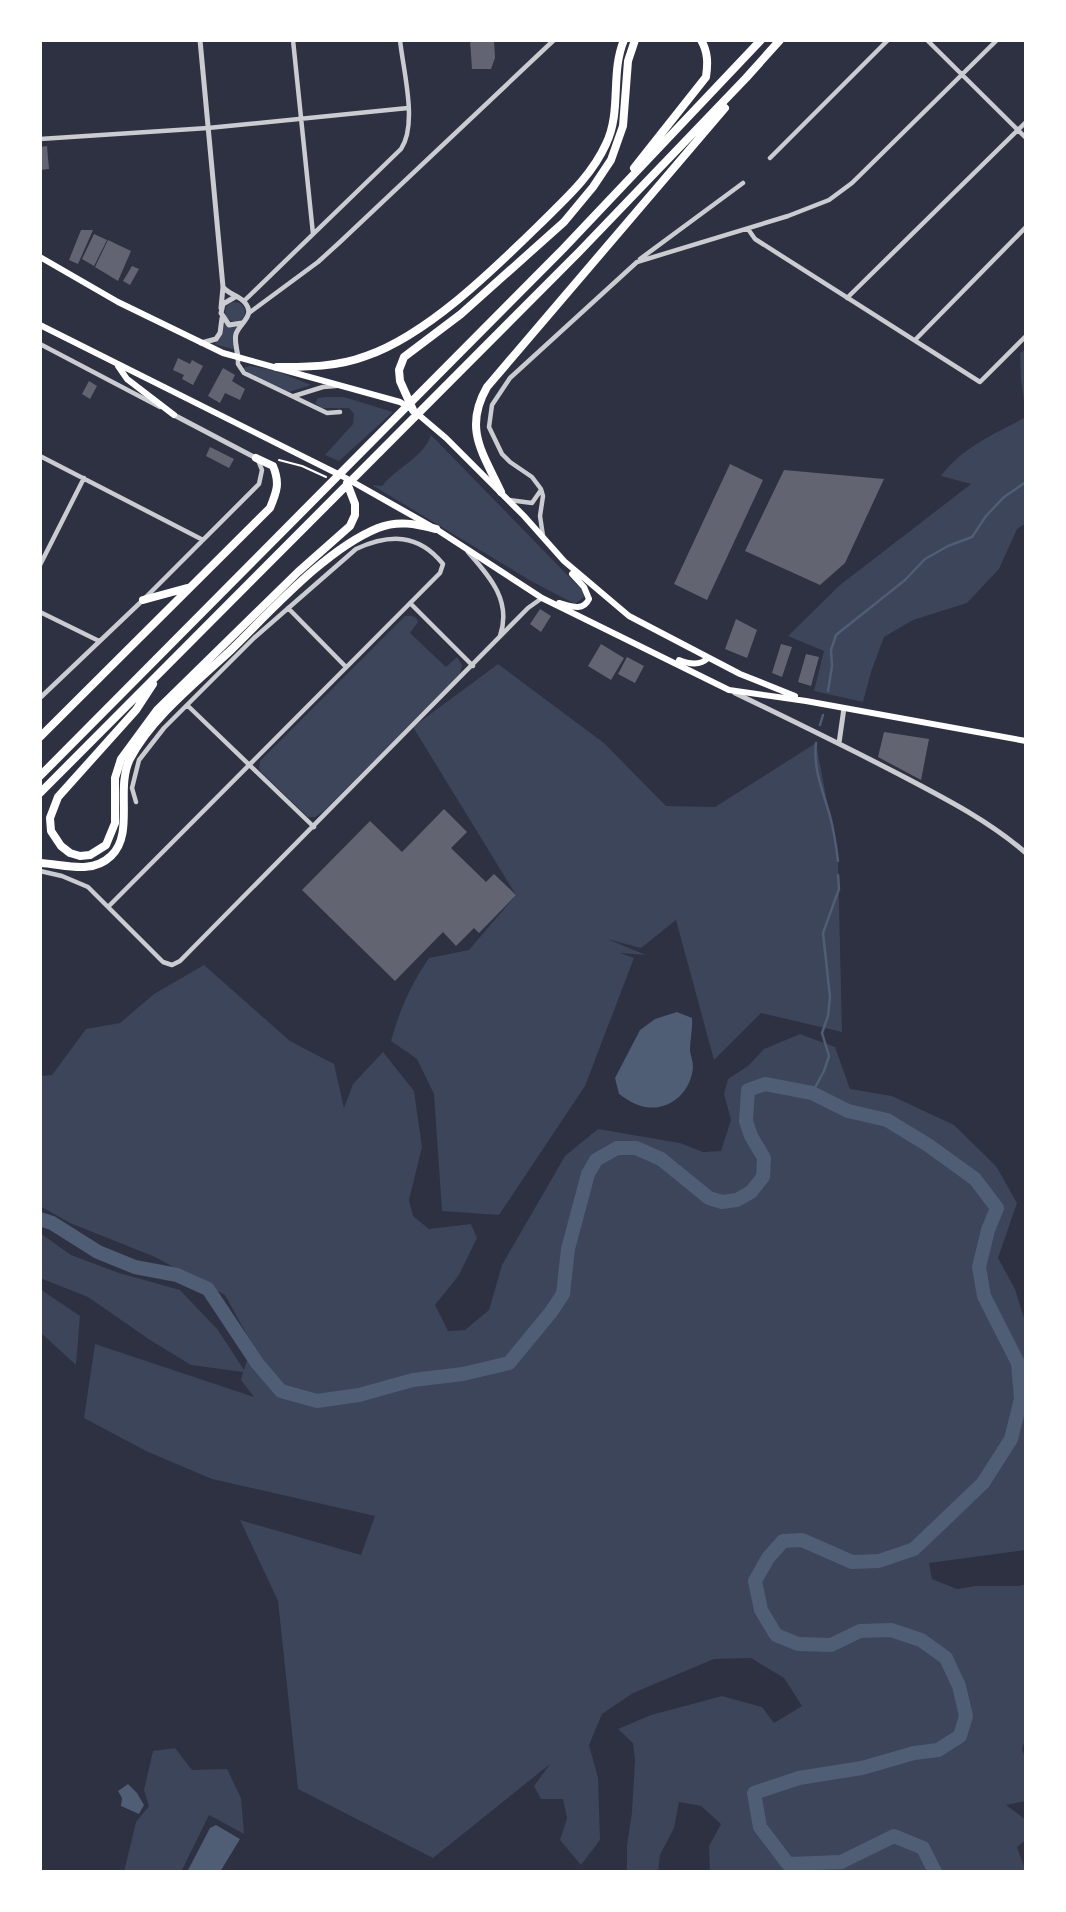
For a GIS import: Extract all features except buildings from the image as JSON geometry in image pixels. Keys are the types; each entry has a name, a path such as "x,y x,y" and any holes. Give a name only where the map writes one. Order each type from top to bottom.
{"highway":[{"path":"277,367 313,367 366,357 388,347 457,301 496,268 594,167 608,141 616,110 617,68 625,40"},
{"path":"413,410 400,381 399,370 404,357 461,314 564,222 611,160 623,126 628,61 635,40"},
{"path":"563,249 697,92 706,77 708,64 706,48 701,40"},
{"path":"40,776 563,249 761,40"},
{"path":"40,793 579,252 780,40"},
{"path":"501,492 482,452 474,427 479,401 487,387 687,155 746,78"},
{"path":"40,737 270,508 279,480 273,466 256,457"},
{"path":"166,667 136,710 58,797 50,818 51,831 61,846 70,853 90,855 106,845 115,823 115,778 121,759 157,710 298,572 350,526 355,515 355,504 344,478"},
{"path":"40,863 79,869 98,864 111,856 119,846 124,830 123,781 129,761 140,743 180,698 305,579 340,551 379,528 412,523 436,529"},
{"path":"143,600 190,587"}],"main road":[{"path":"40,257 93,289 199,343 238,357 388,397 413,410 446,438 509,500 564,561 584,587 589,599 587,604 581,607 544,599"},
{"path":"40,325 344,478 436,529 544,599 684,662 703,662 708,658"},
{"path":"117,364 127,379 174,415"},
{"path":"564,561 629,616 740,674 806,701"},
{"path":"645,646 729,690 806,701 1026,741"}],"street":[{"path":"199,343 216,339 220,333 223,287 200,40"},
{"path":"293,40 313,235"},
{"path":"244,301 401,149 407,140 410,129 400,40"},
{"path":"340,412 327,412 244,373 238,364 235,340 237,331 249,313 318,262 554,40"},
{"path":"769,158 888,40"},
{"path":"927,40 1026,138"},
{"path":"636,262 748,229 829,200 844,189 997,40"},
{"path":"40,139 208,128 408,107"},
{"path":"847,298 1026,122"},
{"path":"544,540 540,516 541,489 532,477 510,462 497,446 489,427 492,405 510,378 636,262 743,183"},
{"path":"916,340 1026,227"},
{"path":"748,229 755,239 980,382 1026,335"},
{"path":"223,287 235,298 244,301 249,313"},
{"path":"221,308 226,300 235,298"},
{"path":"222,318 229,324 242,323"},
{"path":"40,344 256,457 262,470 259,484 40,698"},
{"path":"294,396 323,387 344,386"},
{"path":"40,456 203,540"},
{"path":"40,565 84,478"},
{"path":"509,500 532,503 541,489"},
{"path":"109,906 443,569 436,555 421,545 392,538 374,540 356,549 254,638 164,728 139,760 132,788 136,802"},
{"path":"464,547 482,568 504,607 505,622 499,640"},
{"path":"40,871 78,881 88,887 163,962 172,965 180,961 528,608 544,599"},
{"path":"410,603 473,666"},
{"path":"288,608 346,667"},
{"path":"40,611 99,642"},
{"path":"729,690 839,743 976,815 1002,832 1026,853"},
{"path":"187,705 314,827"},
{"path":"839,743 844,708"}],"path":[{"path":"276,460 302,466 323,477 344,478"}],"shaded area":[{"path":"235,302 242,305 245,312 242,319 235,322 228,319 225,312 228,305"},
{"path":"225,323 237,327 234,333 236,350 214,344 219,340"},
{"path":"1026,349 1026,417 1020,353"},
{"path":"250,366 274,370 311,385 289,392 243,368"},
{"path":"344,397 393,412 339,461 325,455 353,424 354,414 349,408 321,408 315,403 318,398"},
{"path":"1026,417 1026,523 1017,529 999,569 967,603 913,620 884,637 863,702 814,691 824,651 788,636 840,585 971,484 941,476 949,466 980,442"},
{"path":"431,435 583,591 584,597 575,604 531,581 372,485 382,486 422,450"},
{"path":"405,616 416,618 418,622 410,633 446,667 457,657 462,665 460,674 324,811 315,817 308,817 261,772 260,761"},
{"path":"498,664 604,743 666,806 715,807 816,743 838,861 842,1032 761,1013 714,1060 676,920 641,948 607,939 646,955 620,953 634,958 585,1086 499,1215 442,1211 434,1094 417,1059 391,1041 406,998 429,958 469,950 516,895 413,727"},
{"path":"204,965 290,1041 334,1064 344,1108 353,1084 383,1052 414,1091 422,1147 409,1200 413,1216 429,1229 471,1224 477,1238 459,1275 435,1305 448,1331 465,1330 489,1310 502,1265 565,1156 598,1129 680,1143 703,1152 721,1151 731,1120 724,1094 728,1079 748,1066 764,1049 800,1034 835,1047 850,1089 892,1096 954,1125 996,1166 1017,1203 998,1258 1015,1289 1026,1325 1026,1550 929,1563 932,1579 957,1589 1026,1584 1026,1737 1022,1749 1026,1761 1026,1801 1006,1805 1026,1820 1026,1840 1017,1847 1026,1872 710,1872 709,1846 721,1824 701,1806 679,1802 674,1828 660,1855 658,1872 627,1872 635,1760 633,1743 618,1729 651,1715 722,1696 762,1707 774,1723 802,1706 784,1678 751,1658 714,1659 633,1693 602,1714 589,1745 598,1778 600,1840 581,1865 560,1840 567,1818 563,1799 541,1799 534,1786 550,1764 433,1858 298,1789 278,1601 240,1520 361,1555 375,1516 212,1479 146,1451 84,1418 95,1344 254,1397 241,1380 243,1372 191,1365 88,1297 40,1278 40,1233 71,1255 119,1273 180,1290 218,1330 244,1370 252,1344 225,1295 155,1257 70,1223 40,1206 40,1076 52,1075 86,1029 120,1023 154,994"},
{"path":"677,1012 692,1018 690,1051 693,1067 687,1086 682,1094 667,1105 648,1107 636,1104 619,1094 615,1078 640,1030 655,1019"},
{"path":"40,1289 80,1316 76,1365 40,1332"},
{"path":"175,1748 192,1770 227,1769 241,1798 244,1834 209,1815 181,1872 124,1872 136,1822 149,1806 144,1790 153,1751"},
{"path":"128,1784 144,1805 139,1814 121,1806 122,1798 118,1791"},
{"path":"216,1825 240,1839 220,1872 187,1872 210,1828"}],"waterway":[{"path":"828,691 832,666 831,650 836,635 905,580 925,559 972,537 986,516 1004,497 1026,482"},
{"path":"820,725 823,715"},
{"path":"816,743 817,771 835,838 838,861"},
{"path":"812,1093 829,1056 822,1033 828,1016 830,997 823,933 839,889 838,875"},
{"path":"40,1219 52,1223 98,1252 135,1267 177,1275 208,1289 257,1363 281,1391 317,1401 359,1395 413,1380 463,1374 509,1363 563,1294 568,1249 588,1174 596,1160 617,1148 636,1148 661,1159 709,1198 722,1202 737,1200 751,1192 763,1177 764,1158 746,1121 748,1090 765,1084 812,1093 848,1111 887,1120 975,1179 997,1208 988,1230 979,1267 984,1296 1018,1363 1021,1399 1011,1439 983,1483 914,1549 879,1561 852,1562 802,1540 783,1541 768,1558 755,1581 761,1610 776,1635 798,1644 831,1645 860,1631 891,1630 921,1640 946,1658 959,1686 966,1716 960,1736 938,1750 914,1753 862,1768 799,1778 754,1793 760,1827 788,1864 841,1862 894,1836 923,1848 935,1872"}]}
